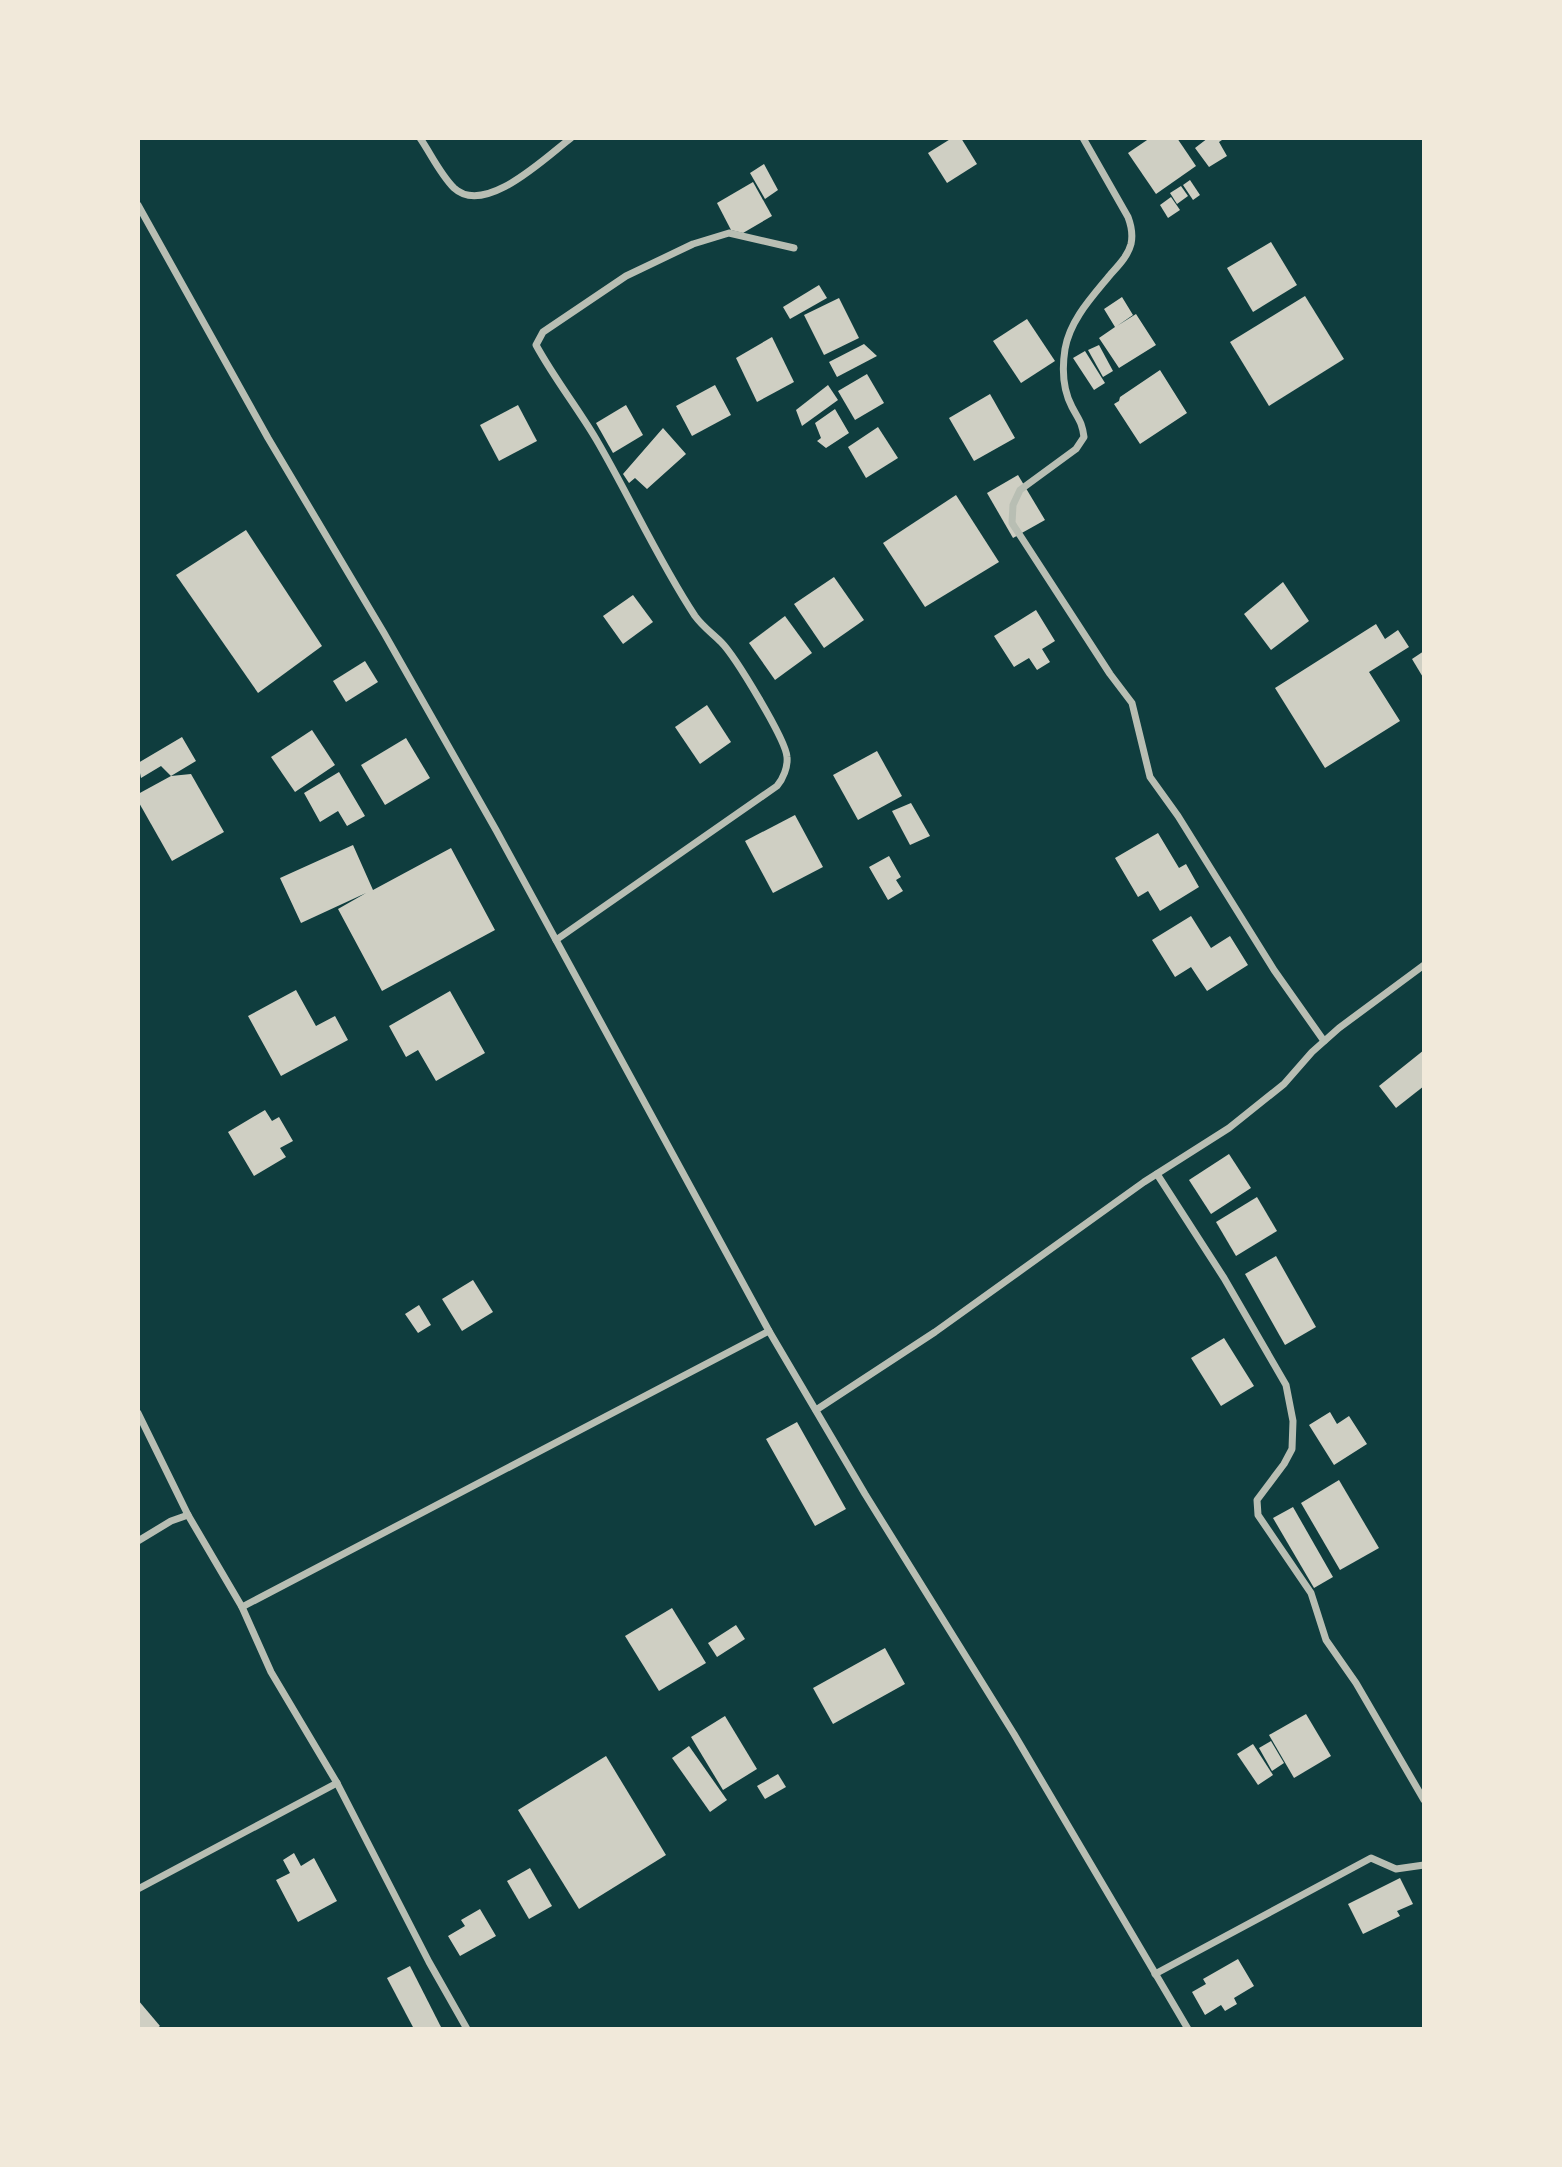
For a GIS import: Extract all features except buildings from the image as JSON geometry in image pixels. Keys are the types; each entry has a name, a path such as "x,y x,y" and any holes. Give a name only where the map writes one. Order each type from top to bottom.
{"street":[{"path":"420,138 456,190 476,198 510,184 571,138"},
{"path":"1083,138 1128,217 1132,228 1131,244 1122,261 1090,299 1075,322 1065,347 1063,377 1071,406 1082,422 1084,437 1076,449 1020,490 1013,505 1012,523 1110,674 1132,703 1150,777 1178,816 1273,970 1324,1041"},
{"path":"138,205 268,438 384,633 769,1331 865,1494 1014,1734 1188,2029"},
{"path":"555,940 777,786 782,780 788,757 740,668 722,642 707,631 678,588 596,439 536,345 543,332 626,276 693,244 729,233 794,248"},
{"path":"816,1410 935,1332 1157,1174 1230,1128 1284,1084 1324,1041 1424,965"},
{"path":"1157,1174 1224,1279 1286,1385 1293,1421 1292,1449 1257,1500 1258,1516 1311,1593 1326,1640 1368,1702 1424,1800"},
{"path":"243,1607 769,1331"},
{"path":"138,1413 188,1515 243,1607 271,1672 337,1783 429,1962 467,2029"},
{"path":"138,1541 171,1521 188,1515"},
{"path":"138,1889 337,1783"},
{"path":"1155,1974 1371,1858 1396,1869 1424,1865"}]}
